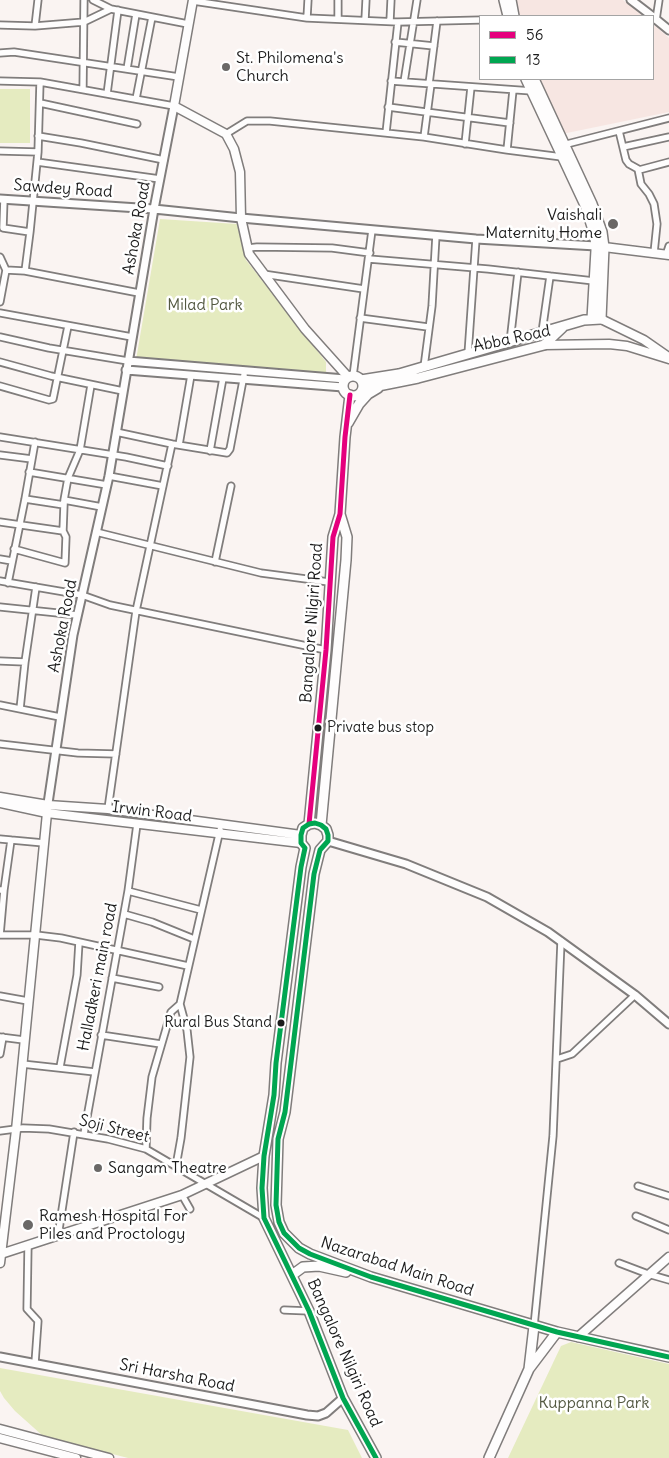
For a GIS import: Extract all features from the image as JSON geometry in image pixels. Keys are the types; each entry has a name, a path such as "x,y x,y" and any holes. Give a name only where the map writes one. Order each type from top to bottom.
{"main road":[{"name":"Ashoka Road","path":"174,106 193,0"},
{"path":"504,0 508,15"},
{"path":"511,0 514,15"},
{"path":"526,80 592,204 602,232 594,280 596,319"},
{"path":"534,80 562,145 562,156 585,205 600,247 596,319"},
{"path":"174,106 226,134 234,149 240,172 241,218 249,254 305,329 352,381 359,394 350,396 346,394 352,381"},
{"path":"600,247 668,255"},
{"path":"352,381 394,376 542,332 596,319"},
{"name":"Abba Road","path":"596,319 644,340 669,358"},
{"path":"544,345 564,326"},
{"name":"Abba Road","path":"352,381 390,383 418,378 544,345 609,344 627,346 669,358"},
{"path":"346,428 356,409 368,394 390,383"},
{"name":"Bangalore Nilgiri Road","path":"350,396 340,514 333,537 326,650 309,824 304,828 302,842 276,1063 274,1096 264,1156 262,1188 264,1218 309,1311 343,1398 376,1458"},
{"path":"321,825 347,537 340,514"},
{"name":"Irwin Road","path":"0,797 48,809 108,809 222,824 302,842"},
{"name":"Irwin Road","path":"0,804 48,809 137,824 302,842"},
{"name":"Ashoka Road","path":"0,1263 16,1130 48,809"},
{"path":"309,824 315,823 326,829 328,841"},
{"name":"Nazarabad Main Road","path":"328,841 320,850 314,874 285,1112 278,1139 276,1205 279,1222 284,1233 299,1248 310,1254 371,1276 534,1326 578,1337"},
{"path":"1,1254 182,1195 264,1156"},
{"path":"578,1337 669,1257"},
{"path":"292,1275 303,1267 319,1266 371,1276"},
{"path":"529,1369 534,1326"},
{"path":"489,1458 529,1369 557,1332"},
{"path":"578,1337 669,1357"},
{"path":"0,1429 108,1458"},
{"path":"0,1438 76,1458"}],"street":[{"path":"35,26 38,0"},
{"path":"83,89 84,0"},
{"path":"93,0 111,9 188,24"},
{"path":"193,0 308,18 390,22 479,20"},
{"path":"308,0 308,18"},
{"path":"338,0 338,19"},
{"path":"365,20 366,0"},
{"path":"390,22 391,0"},
{"path":"404,82 417,0"},
{"path":"631,0 649,15"},
{"path":"654,15 659,0"},
{"path":"0,25 35,26 84,22 111,9"},
{"path":"107,94 118,10"},
{"path":"127,69 136,14"},
{"path":"136,99 152,17"},
{"path":"654,19 669,30"},
{"path":"424,137 437,21"},
{"path":"386,133 398,22"},
{"path":"396,42 434,46"},
{"path":"0,53 14,52 179,77"},
{"path":"0,81 40,82 174,106"},
{"path":"391,81 532,91"},
{"path":"25,271 38,152 40,82"},
{"path":"465,144 471,87"},
{"path":"507,150 513,90"},
{"path":"40,103 137,124"},
{"name":"Ashoka Road","path":"48,809 60,717 77,615 109,476 139,293 174,106"},
{"path":"388,107 510,123"},
{"path":"562,145 669,118"},
{"path":"226,134 248,121 270,121 424,137 507,150 562,156"},
{"path":"619,131 629,164 639,170 641,184 650,194 656,212 657,235 654,253"},
{"path":"38,136 164,160"},
{"path":"623,147 669,137"},
{"path":"0,151 38,152"},
{"path":"37,162 160,179"},
{"path":"639,170 669,162"},
{"path":"2,199 3,228 30,232"},
{"name":"Sawdey Road","path":"2,199 154,209 476,239 600,247"},
{"path":"352,381 372,230"},
{"path":"424,367 432,306 436,235"},
{"path":"468,354 476,239"},
{"path":"668,255 669,246"},
{"path":"248,248 332,248 370,252"},
{"path":"0,257 6,270 0,302"},
{"path":"369,260 474,267 594,280"},
{"path":"6,270 25,271 139,293"},
{"path":"510,342 518,272"},
{"path":"263,274 364,289"},
{"path":"542,332 550,276"},
{"path":"0,313 132,337"},
{"path":"360,318 428,327"},
{"path":"0,386 49,400 55,396 68,326"},
{"path":"0,337 64,351 128,361 352,381"},
{"path":"0,362 59,378 123,391"},
{"path":"126,370 223,378 352,381"},
{"path":"116,432 224,453 230,449 245,371"},
{"path":"179,445 191,376"},
{"path":"210,451 223,378"},
{"path":"14,549 65,562 64,502 68,478 80,450 92,385"},
{"path":"0,437 168,466"},
{"path":"8,582 26,499 35,442"},
{"path":"108,809 136,611 172,444"},
{"path":"0,455 32,459"},
{"path":"29,472 107,485"},
{"path":"109,476 163,486"},
{"path":"215,562 231,486"},
{"path":"26,499 102,507"},
{"path":"0,522 63,531"},
{"path":"96,532 261,573 329,582"},
{"path":"0,560 12,562"},
{"path":"0,581 82,595 110,605 136,611 326,650"},
{"path":"20,709 36,587"},
{"path":"0,607 77,615"},
{"path":"0,661 25,662"},
{"path":"0,705 60,717"},
{"path":"0,744 116,754"},
{"name":"Halladkeri main road","path":"84,1134 128,891 137,824"},
{"path":"176,1166 190,1057 187,1030 180,1004 222,824"},
{"path":"0,839 44,843"},
{"path":"11,840 2,890 0,935 36,935 79,942 188,966"},
{"path":"328,841 406,864 487,896 548,932 635,995 669,1024"},
{"path":"0,862 7,863"},
{"path":"128,891 201,910"},
{"path":"124,914 152,922 194,939"},
{"path":"60,1067 77,975 79,942"},
{"path":"534,1326 553,1136 561,942"},
{"path":"112,978 159,987"},
{"path":"557,1059 572,1054 635,995"},
{"path":"0,996 28,1001"},
{"path":"146,1149 147,1118 152,1077 171,1012 180,1004"},
{"path":"101,1035 161,1044"},
{"path":"0,1054 1,1037 24,1040"},
{"path":"22,1064 95,1072"},
{"name":"Soji Street","path":"0,1131 30,1128 74,1132 146,1149 264,1218"},
{"path":"58,1236 74,1132"},
{"path":"638,1186 669,1196"},
{"path":"182,1195 190,1209"},
{"path":"636,1216 669,1230"},
{"path":"28,1246 27,1309 38,1321 35,1363"},
{"path":"619,1263 669,1280"},
{"path":"284,1310 309,1311"},
{"name":"Sri Harsha Road","path":"0,1357 307,1415 318,1416 326,1413 343,1398"}],"shaded area":[{"path":"514,0 623,0 642,15 518,15"},
{"path":"654,25 669,38 669,112 562,134 538,80 654,80"}],"green space":[{"path":"0,89 30,89 30,143 0,143"},
{"name":"Milad Park","path":"160,219 237,224 246,260 326,362 326,375 136,360"},
{"name":"Kuppanna Park","path":"571,1342 669,1364 669,1458 508,1458 561,1346"},
{"path":"0,1368 348,1430 362,1458 128,1458 43,1436 15,1411 4,1398 0,1391"}],"transit line":[{"name":"56","path":"309,824 326,650 333,537 340,514 350,395"},
{"name":"13","path":"376,1458 343,1398 309,1311 264,1218 262,1188 264,1156 274,1095 276,1063 305,848 301,843 301,835 303,828 309,824 315,823 326,829 328,841 320,850 314,874 285,1112 278,1139 276,1205 279,1222 284,1233 299,1248 310,1254 371,1277 557,1332 669,1357"}],"place":[{"name":"St. Philomena's Church","path":"226,67"},
{"name":"Vaishali Maternity Home","path":"613,224"},
{"name":"Private bus stop","path":"318,728"},
{"name":"Rural Bus Stand","path":"281,1023"},
{"name":"Sangam Theatre","path":"98,1168"},
{"name":"Ramesh Hospital For Piles and Proctology","path":"28,1225"}]}
